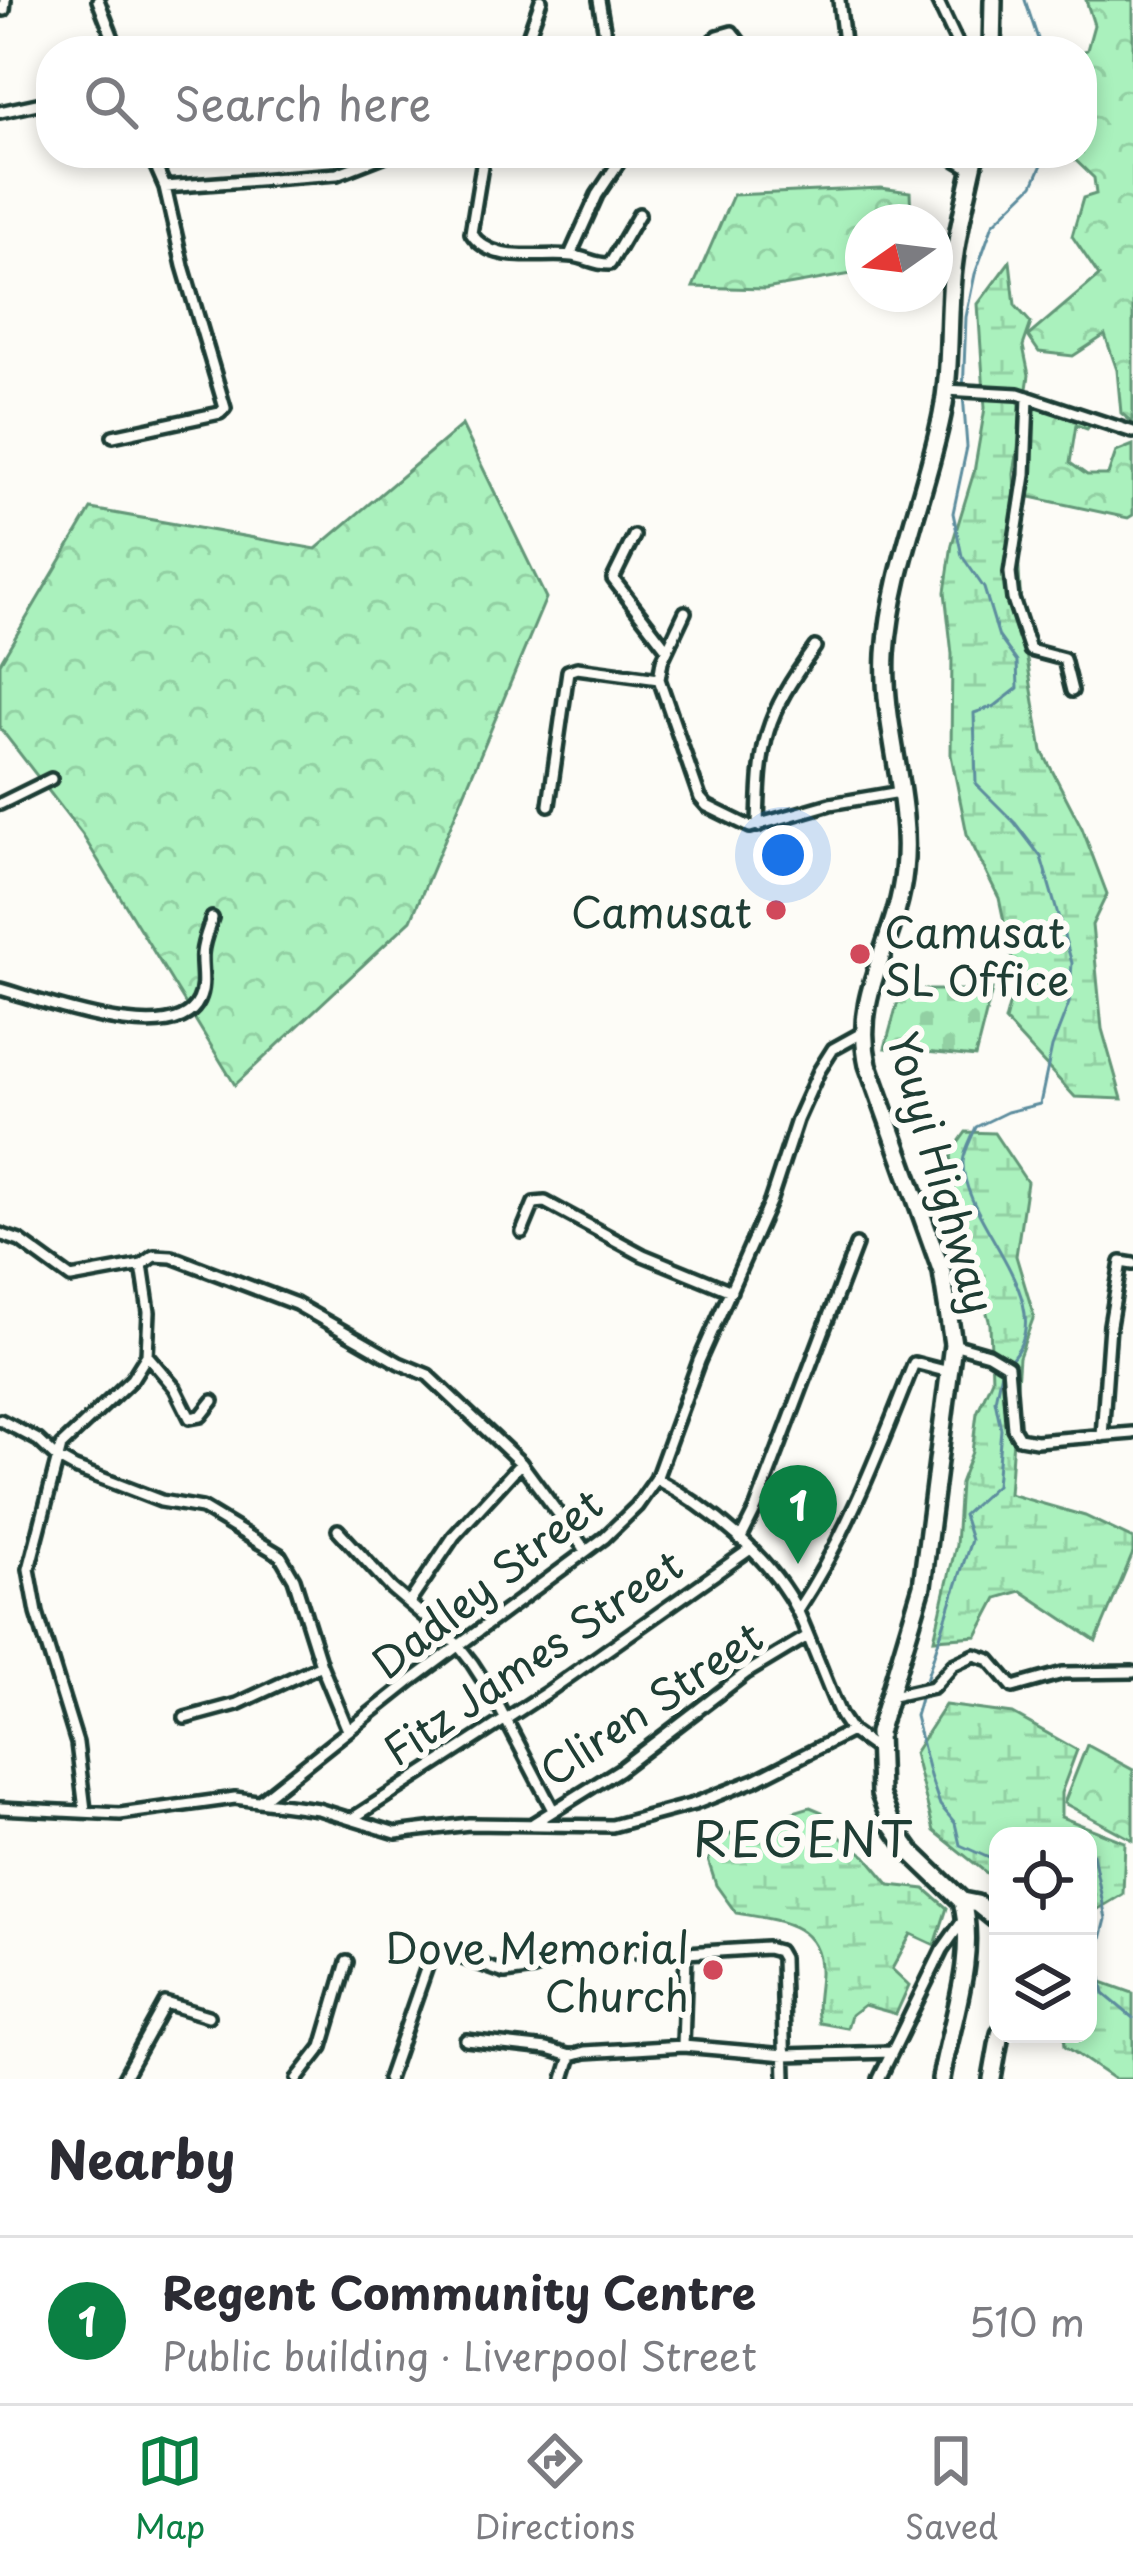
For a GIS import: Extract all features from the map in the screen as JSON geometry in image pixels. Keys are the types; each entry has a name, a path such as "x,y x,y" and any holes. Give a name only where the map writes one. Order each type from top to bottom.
{"main road":[{"path":"992,36 993,0"},
{"name":"Youyi Highway","path":"974,168 955,254 952,389 897,586 886,652 886,712 905,821 904,873 865,1006 862,1033 868,1065 941,1272 953,1344 922,1586 876,1749 880,1794 892,1825 911,1852 968,1907 989,1917"},
{"path":"941,2079 966,1965 968,1907"},
{"path":"992,2079 998,2043"}],"street":[{"path":"98,0 112,36"},
{"path":"528,36 541,0"},
{"path":"599,0 605,36"},
{"path":"839,0 843,36"},
{"path":"937,0 954,36"},
{"path":"0,112 36,104"},
{"path":"113,436 220,413 225,408 157,168"},
{"path":"165,187 338,174 353,168"},
{"path":"481,168 471,221 477,241 508,254 570,255 610,264 639,214"},
{"path":"570,255 615,168"},
{"path":"952,389 1028,397 1133,432"},
{"path":"1028,397 1025,476 1010,587 1030,650 1064,658 1072,691"},
{"path":"634,536 613,579 667,650"},
{"path":"686,612 658,679 700,798 743,825 758,826 830,804 900,792"},
{"path":"758,826 759,765 767,724 782,692 815,647"},
{"path":"550,805 568,671 577,668 658,679"},
{"path":"0,804 51,779"},
{"path":"0,989 141,1023 172,1022 190,1013 202,994 202,950 212,918"},
{"name":"Dadley Street","path":"262,1799 625,1519 656,1479 699,1360 819,1071 833,1049 862,1033"},
{"path":"523,1232 534,1203 545,1202 643,1255 731,1291"},
{"path":"0,1234 20,1241 76,1280 142,1265 154,1256 172,1257 296,1304 340,1326 435,1381 521,1462 586,1551"},
{"path":"740,1540 856,1245"},
{"path":"1102,1436 1120,1262 1133,1264"},
{"path":"85,1810 77,1742 29,1583 31,1555 65,1440 132,1379 147,1355 149,1312 142,1265"},
{"path":"953,1344 988,1354 1008,1366 1013,1428 1019,1438 1133,1433"},
{"path":"147,1355 175,1388 190,1418 201,1416 213,1401"},
{"path":"797,1611 825,1568 894,1421 914,1363 950,1372"},
{"path":"0,1420 38,1440 57,1458 142,1494 202,1508 280,1555 294,1579 321,1666 348,1730"},
{"path":"409,1603 454,1536 521,1462"},
{"path":"656,1479 708,1509 749,1550 797,1611 851,1731 876,1749"},
{"path":"338,1530 375,1573 458,1645 485,1681 552,1808"},
{"name":"Fitz James Street","path":"353,1818 546,1694 749,1550"},
{"name":"Cliren Street","path":"532,1824 619,1770 746,1673 806,1637"},
{"path":"888,1697 933,1688 953,1665 975,1654 991,1660 1008,1683 1019,1688 1063,1673 1133,1672"},
{"path":"185,1718 237,1704 321,1666"},
{"path":"0,1808 120,1814 212,1799 262,1799 353,1818 396,1833 469,1824 612,1826 660,1815 754,1780 851,1731"},
{"path":"879,2079 968,1907"},
{"path":"388,2079 437,1949 506,1973 594,1951 778,1951 782,1958 785,2079"},
{"path":"683,2045 686,1953"},
{"path":"297,2079 322,2047 346,1962"},
{"path":"123,2079 165,2003 208,2016"},
{"path":"466,2040 571,2056 683,2045 785,2055 891,2052"},
{"path":"564,2079 571,2056"}],"green space":[{"path":"1086,0 1133,0 1133,423 1121,413 1117,370 1105,335 1073,356 1039,352 1028,336 1099,276 1072,236 1083,198 1096,194 1094,178 1084,168 1097,168 1094,25"},
{"path":"881,188 910,192 911,204 845,204 845,275 765,289 693,287 733,195"},
{"path":"1010,261 1015,305 1031,323 1023,346 1029,375 1014,474 1022,629 1042,751 1082,828 1107,894 1092,925 1102,1029 1122,1099 1075,1097 1005,1021 1016,978 999,898 967,834 951,755 952,654 945,592 985,408 978,304"},
{"path":"1031,403 1091,424 1087,429 1076,425 1070,463 1087,475 1108,475 1116,452 1133,445 1133,515 1128,518 1026,496"},
{"path":"462,425 546,598 411,920 235,1085 82,834 0,728 0,663 91,509 316,549"},
{"path":"901,990 992,990 975,1057 885,1048"},
{"path":"966,1132 994,1133 1027,1182 1016,1256 1034,1316 1019,1357 1009,1494 1085,1516 1133,1539 1133,1553 1096,1641 1021,1591 997,1598 977,1636 934,1639 956,1545 960,1483 972,1452 977,1413 992,1379 990,1324 955,1196 951,1153"},
{"path":"945,1705 1013,1714 1077,1750 1061,1793 1061,1817 1087,1827 989,1827 989,1875 934,1831 914,1753"},
{"path":"1087,1745 1133,1770 1133,1840 1064,1803"},
{"path":"810,1807 822,1812 833,1832 866,1856 890,1885 925,1889 947,1908 935,1945 911,1934 892,1969 909,1985 896,2014 864,2005 851,2015 847,2028 819,2023 819,1957 813,1944 794,1927 736,1913 716,1885 708,1860 727,1832 743,1844 772,1832 787,1814"},
{"path":"1097,1831 1125,1842 1123,1894 1097,1910"},
{"path":"1097,1980 1133,1993 1133,2079 1114,2079 1065,2046 1097,2043"}],"waterway":[{"path":"1025,0 1037,36"},
{"path":"1009,1361 1023,1339 1025,1315 1019,1289 977,1210 963,1162 976,1127 1007,1112 1040,1104 1052,1047 1069,1003 1072,963 1041,857 976,784 974,713 995,706 1018,688 1017,662 999,637 984,588 962,556 953,513 967,447 966,317 975,274 993,224 1033,185 1040,168"},
{"path":"924,1686 971,1540 963,1515 996,1485 1001,1429 995,1400 1002,1367"},
{"path":"921,1695 915,1716 940,1805 955,1823 960,1845 989,1858"},
{"path":"1097,1874 1106,1919 1097,1955 1104,1994 1133,2018"}],"place":[{"name":"Camusat","path":"776,910"},
{"name":"Camusat SL Office","path":"860,954"},
{"name":"Regent Community Centre","path":"798,1564"},
{"name":"Dove Memorial Church","path":"713,1970"}],"district":[{"name":"REGENT","path":"804,1837"}]}
